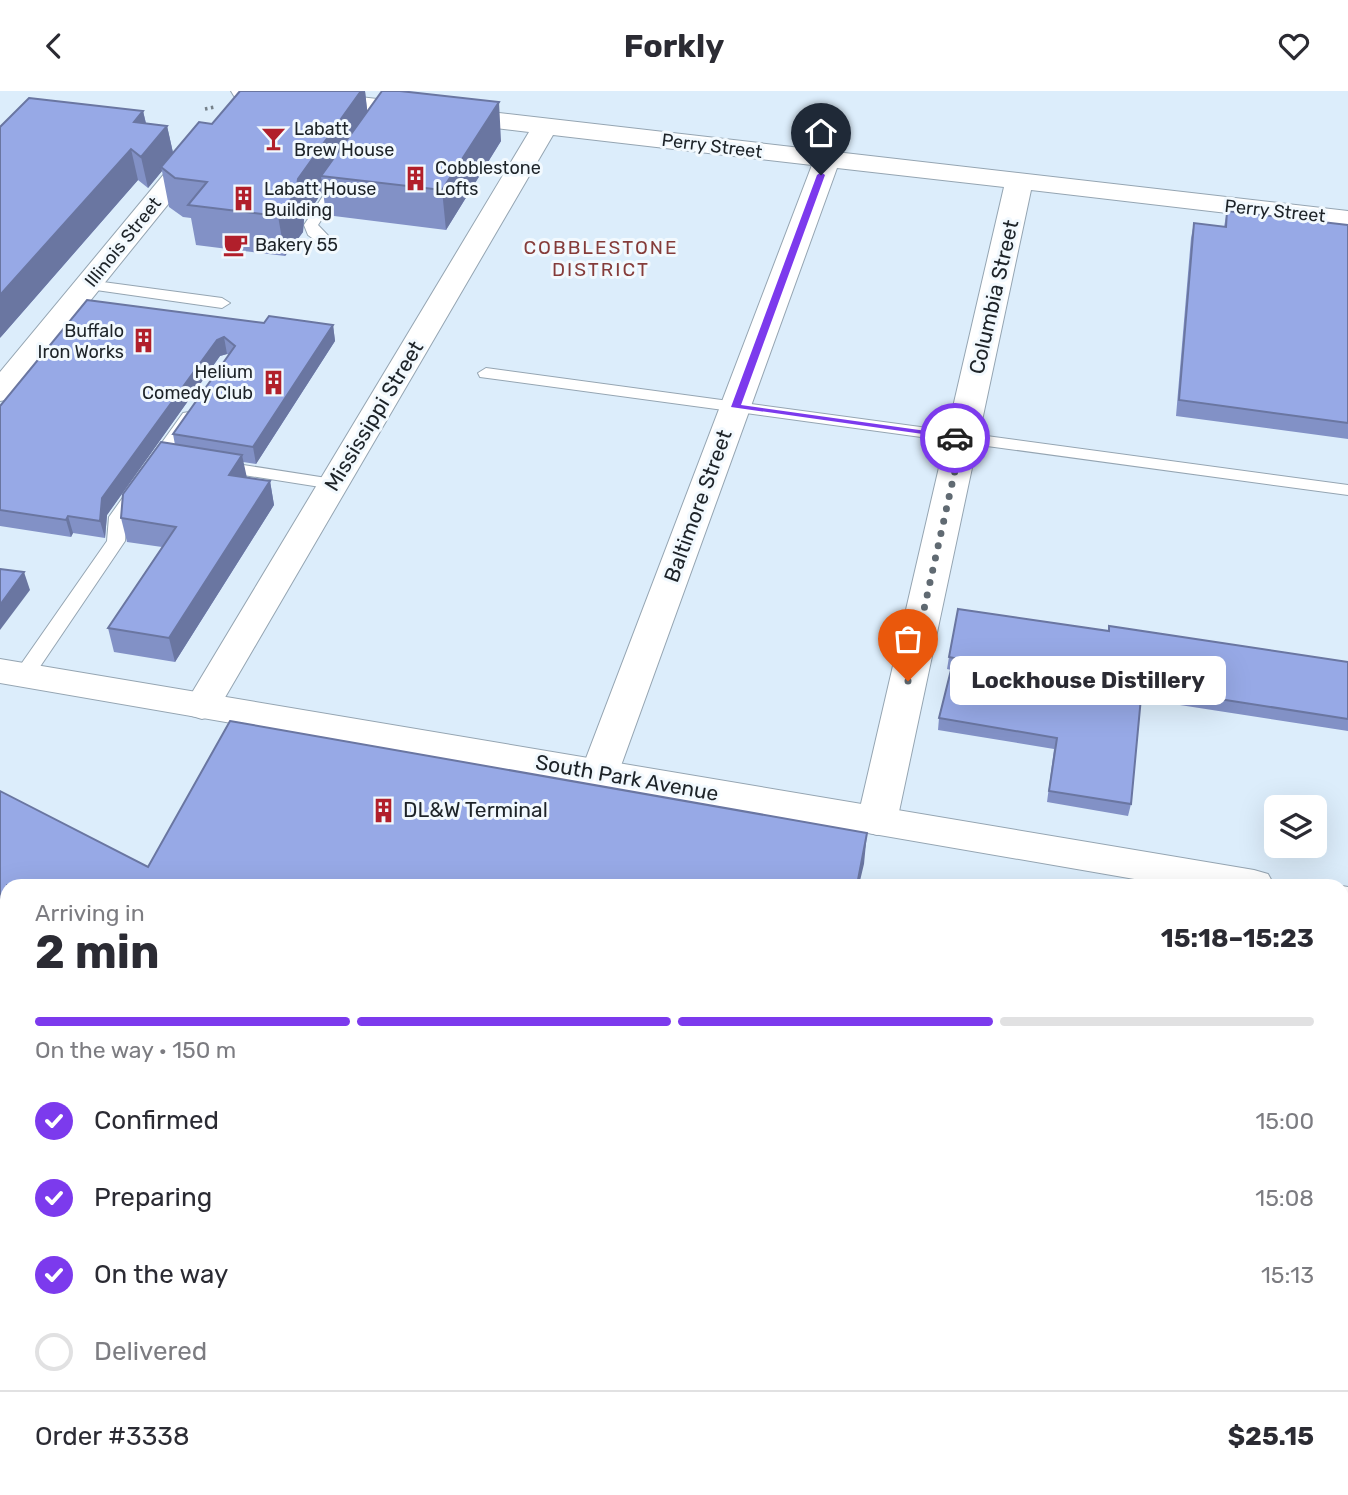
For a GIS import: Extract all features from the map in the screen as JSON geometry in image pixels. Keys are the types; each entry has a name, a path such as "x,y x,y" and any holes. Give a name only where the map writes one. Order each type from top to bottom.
{"street":[{"name":"Perry Street","path":"226,106 545,127 1348,219"},
{"name":"Illinois Street","path":"0,392 88,285 226,106"},
{"name":"Mississippi Street","path":"202,706 545,127"},
{"name":"Baltimore Street","path":"599,774 827,160"},
{"name":"Columbia Street","path":"877,821 1019,182"},
{"name":"South Park Avenue","path":"12,673 1219,879"}],"lane":[{"path":"331,247 313,232 311,225 352,163"},
{"path":"88,285 222,303"},
{"path":"486,373 1348,490"},
{"path":"12,673 116,541 118,517 168,459 198,404"},
{"path":"202,464 333,484"}],"building":[{"path":"240,91 361,91 298,179 296,193 278,216 188,205 207,182 175,178 161,167 199,122 212,124"},
{"path":"382,91 499,102 442,190 321,176"},
{"path":"29,98 143,111 134,122 167,126 141,157 131,149 0,295 0,127"},
{"path":"1227,211 1348,225 1348,423 1179,400 1194,223 1226,227"},
{"path":"87,300 264,323 269,316 333,325 253,447 173,434 235,346 224,337 217,340 102,498 100,521 68,516 66,520 0,510 0,406"},
{"path":"161,442 242,455 229,475 270,481 169,638 108,628 176,527 121,518 123,494"},
{"path":"0,569 24,572 0,605"},
{"path":"958,609 1109,631 1109,626 1348,662 1348,719 1142,687 1131,804 1049,791 1057,738 939,718 954,658 949,657"},
{"name":"DL&W Terminal","path":"230,721 867,833 858,879 0,879 0,791 148,867"}],"way so far":[{"path":"908,681 962,439 955,438"}],"place":[{"name":"Labatt Brew House","path":"274,139"},
{"name":"Cobblestone Lofts","path":"415,178"},
{"name":"Labatt House Building","path":"244,199"},
{"name":"Bakery 55","path":"235,245"},
{"name":"Buffalo Iron Works","path":"144,341"},
{"name":"Helium Comedy Club","path":"273,382"},
{"name":"Lockhouse Distillery","path":"908,681"},
{"name":"DL&W Terminal","path":"383,810"}],"district":[{"name":"COBBLESTONE DISTRICT","path":"601,258"}],"route":[{"path":"821,175 735,407 955,438"}]}
